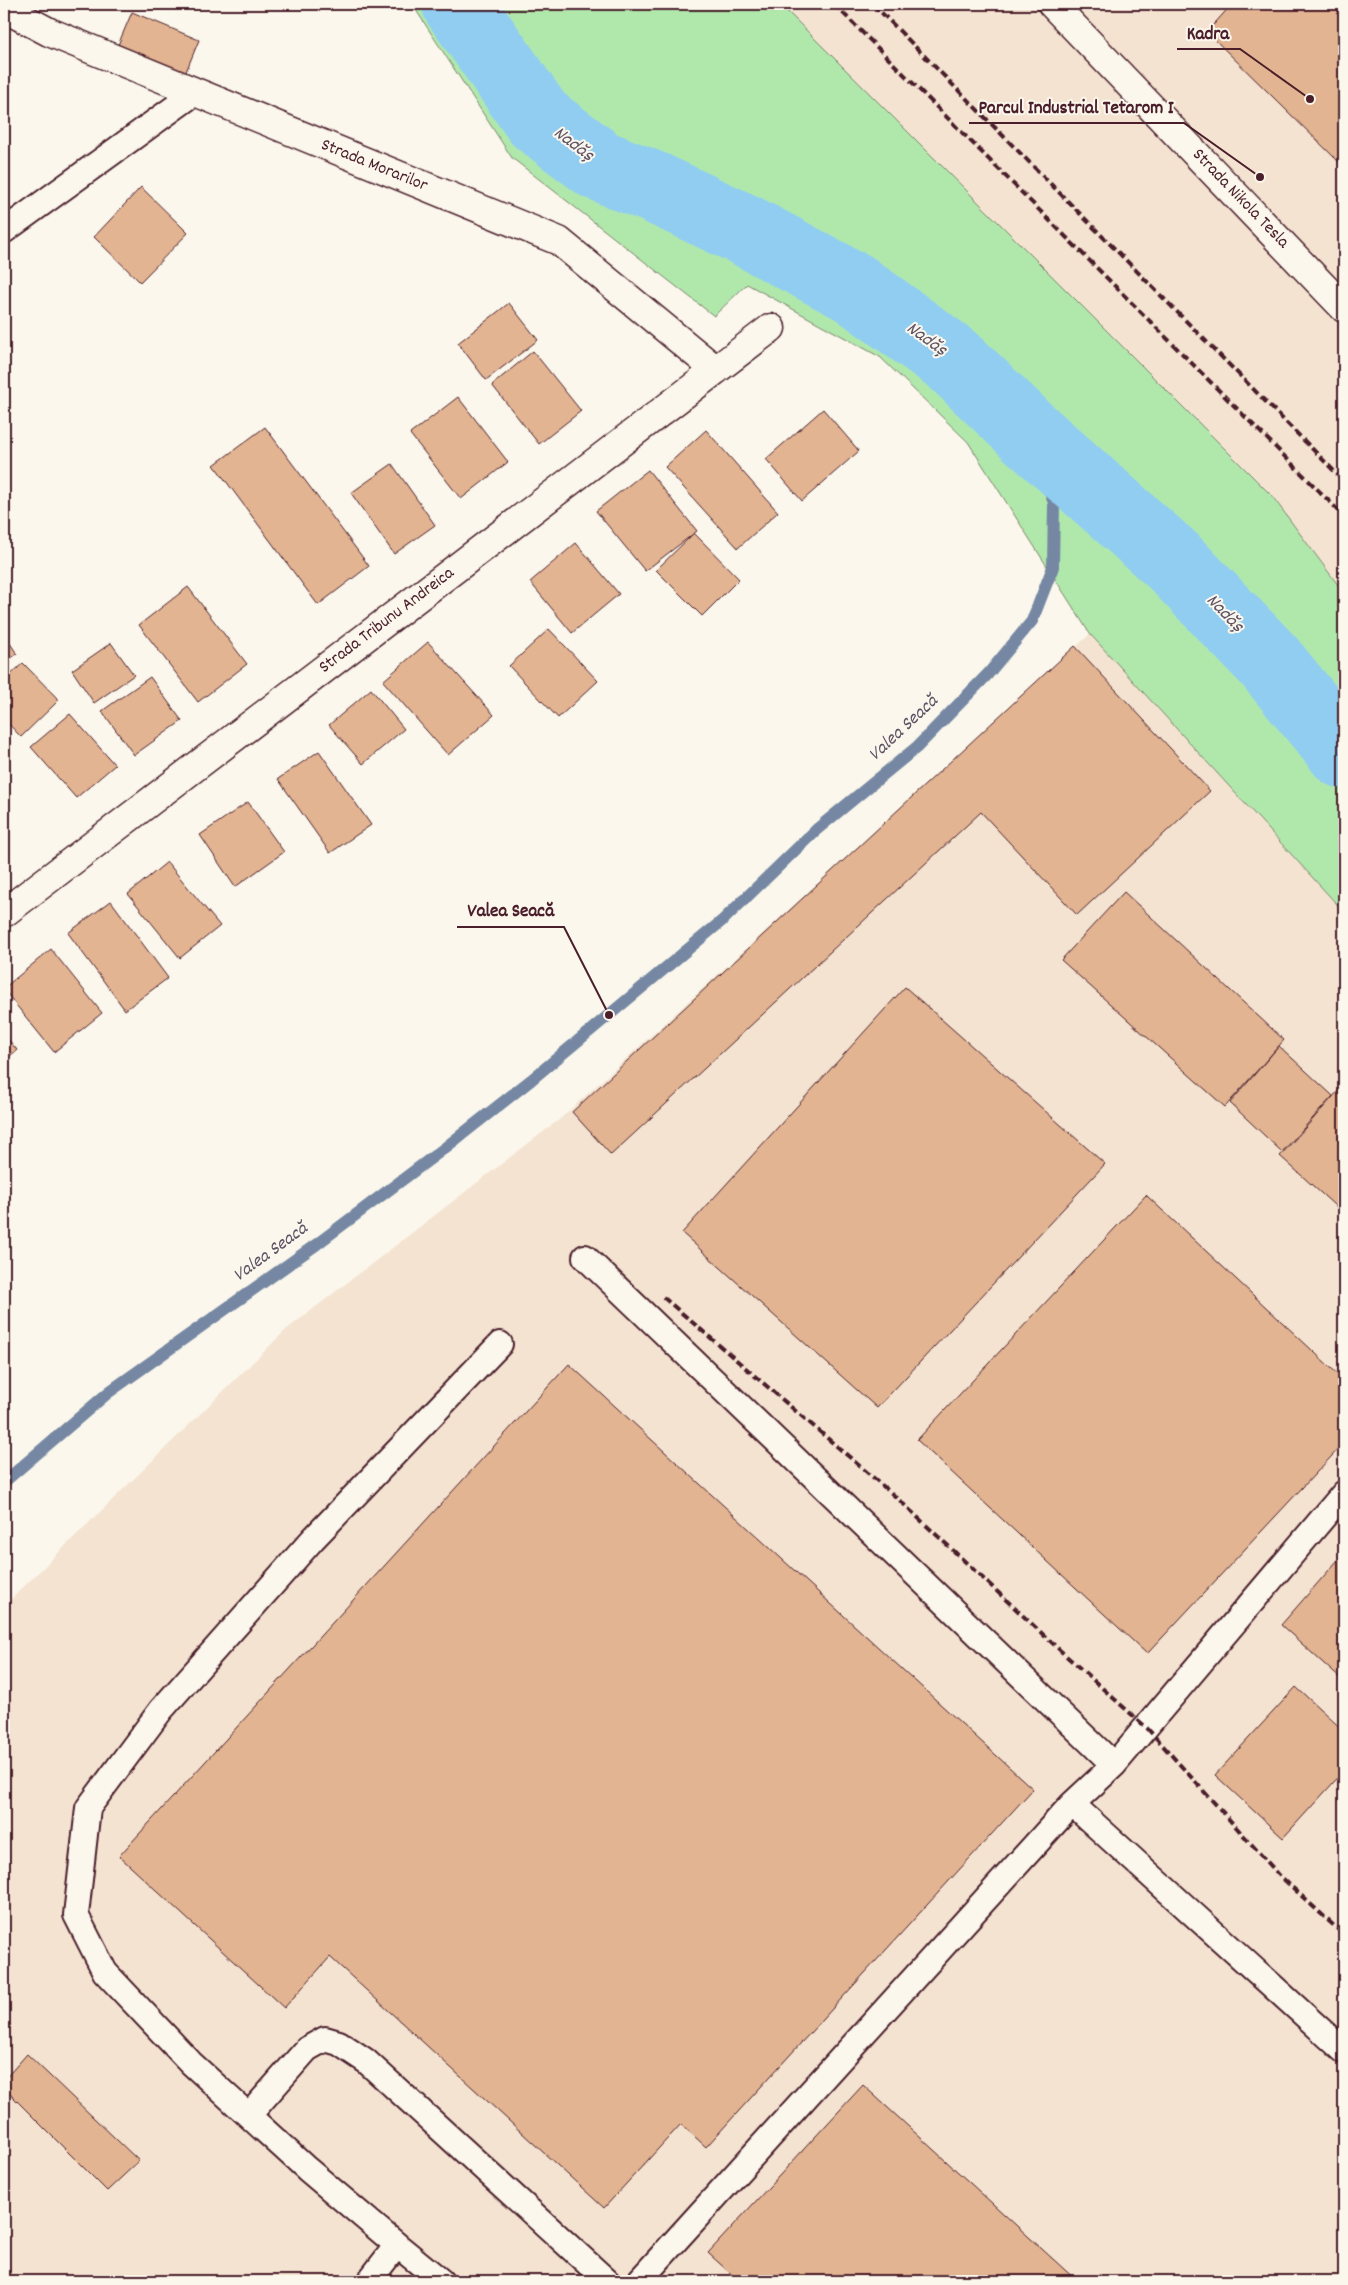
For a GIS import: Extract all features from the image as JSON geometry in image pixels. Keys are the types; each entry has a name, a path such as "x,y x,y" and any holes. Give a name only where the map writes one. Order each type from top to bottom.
{"street":[{"name":"Strada Nikola Tesla","path":"1052,4 1344,308"},
{"name":"Strada Morarilor","path":"4,8 49,32 559,241 716,370"},
{"name":"Strada Tribunu Andreica","path":"4,913 771,328"}],"lane":[{"path":"4,231 196,92"},
{"path":"585,1257 1114,1764"},
{"path":"441,2281 307,2169 191,2063 105,1972 76,1915 88,1808 161,1710 313,1539 500,1344"},
{"path":"639,2281 1072,1804 1114,1764 1344,1494"},
{"path":"1072,1804 1344,2050"},
{"path":"249,2115 307,2049 325,2039 339,2043 366,2061 607,2281"},
{"path":"369,2281 397,2245"}],"shaded area":[{"path":"780,4 1344,4 1344,593 1272,496"},
{"path":"1090,634 1344,912 1344,2281 4,2281 4,1606 287,1329 560,1119"}],"green space":[{"path":"412,4 780,4 1272,496 1344,593 1344,912 1090,634 968,442 880,357 747,284 714,316 512,158"}],"building":[{"path":"1232,4 1344,4 1344,167 1207,32"},
{"path":"132,12 199,40 185,74 118,45"},
{"path":"141,187 188,233 140,282 94,237"},
{"path":"509,303 538,340 486,380 458,343"},
{"path":"533,351 581,411 539,444 492,385"},
{"path":"458,397 508,462 461,499 410,434"},
{"path":"823,409 859,451 802,501 766,459"},
{"path":"265,427 369,566 318,605 214,465"},
{"path":"706,430 778,512 738,548 665,467"},
{"path":"392,464 435,525 394,554 351,493"},
{"path":"648,470 697,531 645,571 596,511"},
{"path":"694,533 739,579 702,616 656,570"},
{"path":"576,543 619,594 572,633 530,582"},
{"path":"188,587 247,664 198,702 139,625"},
{"path":"549,629 598,681 558,718 509,666"},
{"path":"4,634 17,654 4,663"},
{"path":"428,642 494,715 448,755 383,681"},
{"path":"111,643 134,675 94,703 72,670"},
{"path":"1075,646 1210,791 1077,915 981,812 611,1155 572,1112"},
{"path":"23,663 59,700 21,737 4,719 4,681"},
{"path":"150,677 182,721 134,755 102,711"},
{"path":"371,689 404,729 363,764 329,725"},
{"path":"70,714 115,765 76,798 31,747"},
{"path":"319,751 371,825 330,853 278,779"},
{"path":"248,802 284,852 235,887 200,835"},
{"path":"167,862 220,926 180,958 128,894"},
{"path":"1124,892 1284,1040 1225,1107 1061,960"},
{"path":"111,901 168,978 125,1010 68,933"},
{"path":"51,949 102,1013 54,1052 4,990 4,988"},
{"path":"905,987 1105,1164 877,1408 682,1233"},
{"path":"4,1034 17,1050 4,1061"},
{"path":"1279,1046 1333,1096 1282,1152 1230,1103"},
{"path":"1339,1090 1344,1094 1344,1214 1280,1156"},
{"path":"1146,1195 1344,1380 1344,1443 1147,1654 917,1440"},
{"path":"569,1364 1033,1789 706,2147 681,2124 604,2208 330,1957 284,2008 119,1856"},
{"path":"1344,1553 1344,1682 1281,1625"},
{"path":"1296,1687 1344,1731 1344,1771 1283,1838 1215,1775"},
{"path":"27,2054 139,2161 107,2191 4,2088 4,2080"},
{"path":"863,2085 1077,2281 739,2281 708,2253"}],"waterway":[{"name":"Nadăș","path":"458,4 538,119 599,165 653,187 743,229 854,288 953,360 1028,432 1172,560 1269,661 1344,753"},
{"name":"Valea Seacă","path":"4,1482 109,1392 317,1244 531,1080 723,920 816,830 917,747 988,674 1032,621 1053,567 1054,503 1028,432"}],"railway":[{"path":"834,4 1344,516"},
{"path":"873,4 1344,481"},
{"path":"663,1297 897,1498 1064,1654 1147,1728 1280,1876 1344,1935"}],"place":[{"name":"Kadra","path":"1310,99"},
{"name":"Parcul Industrial Tetarom I","path":"1260,177"},
{"name":"Valea Seacă","path":"609,1015"}]}
